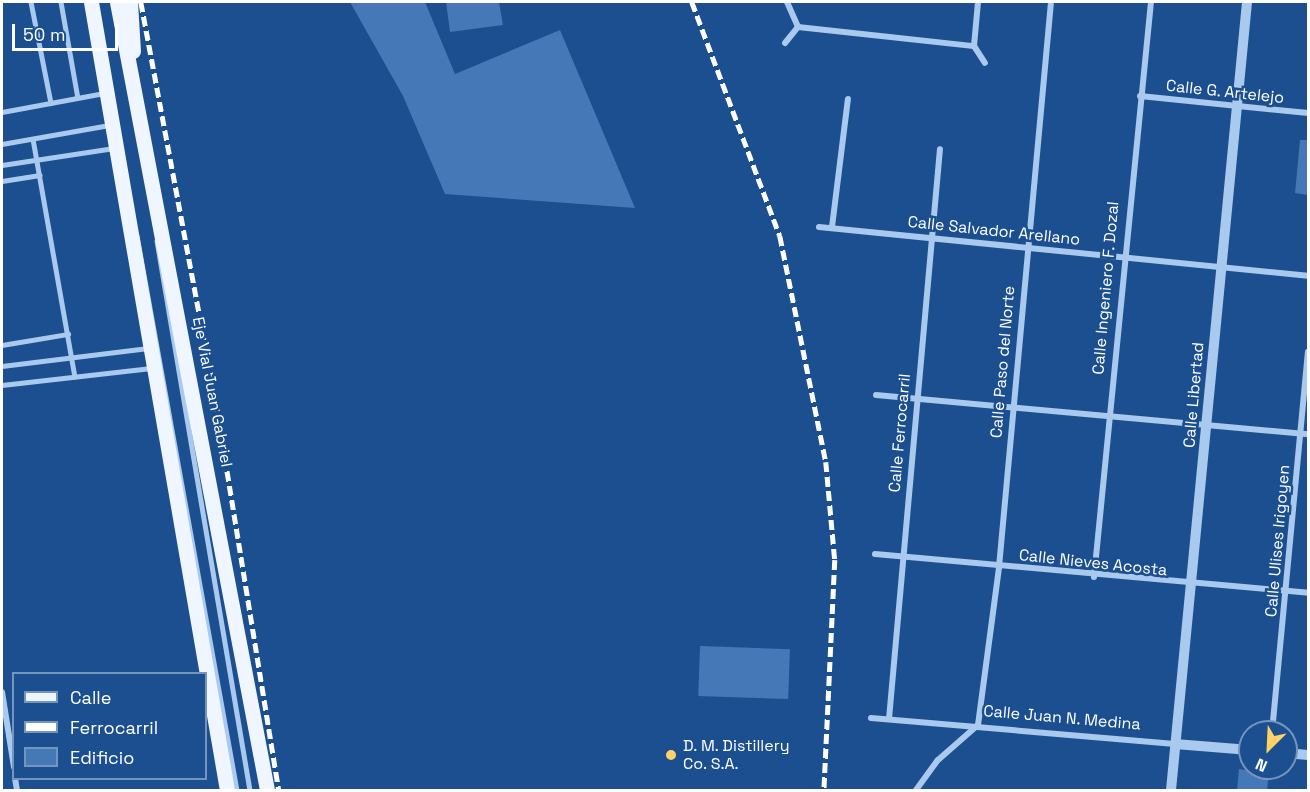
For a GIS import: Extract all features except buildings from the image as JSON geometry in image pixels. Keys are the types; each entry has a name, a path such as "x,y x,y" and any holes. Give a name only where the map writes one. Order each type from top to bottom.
{"main road":[{"path":"91,2 207,672"},
{"name":"Eje Vial Juan Gabriel","path":"117,2 133,96 267,790"},
{"path":"129,2 133,20 133,96"},
{"path":"207,674 227,790"}],"street":[{"path":"787,2 798,27"},
{"path":"978,2 974,46 984,63"},
{"name":"Calle Paso del Norte","path":"978,725 999,567 1011,407 1051,2"},
{"name":"Calle Ingeniero F. Dozal","path":"1094,577 1122,257 1150,2"},
{"name":"Calle Libertad","path":"1171,790 1247,2"},
{"path":"785,42 798,27"},
{"path":"798,27 974,46"},
{"name":"Calle G. Artelejo","path":"1140,96 1238,108 1308,113"},
{"path":"832,228 848,99"},
{"name":"Calle Ferrocarril","path":"889,719 940,149"},
{"name":"Calle Salvador Arellano","path":"819,227 1308,276"},
{"name":"Calle Ulises Irigoyen","path":"1273,720 1308,352"},
{"path":"876,395 1308,434"},
{"name":"Calle Nieves Acosta","path":"875,554 1191,586 1308,593"},
{"path":"2,692 12,754"},
{"name":"Calle Juan N. Medina","path":"871,718 978,725 1238,749"},
{"path":"916,790 938,760 978,725"}],"lane":[{"path":"31,2 51,103"},
{"path":"61,2 78,98"},
{"path":"2,112 107,93"},
{"path":"2,144 113,124"},
{"path":"33,139 75,376"},
{"path":"2,165 117,147"},
{"path":"2,182 40,175"},
{"path":"130,226 143,243 237,790"},
{"path":"160,227 155,251 250,790"},
{"path":"2,345 68,334"},
{"path":"2,366 151,347"},
{"path":"2,385 154,368"}],"railway":[{"path":"141,2 218,414 279,790"},
{"path":"692,2 780,236 826,462 835,560 824,790"}],"place":[{"name":"D. M. Distillery Co. S.A.","path":"671,755"}]}
